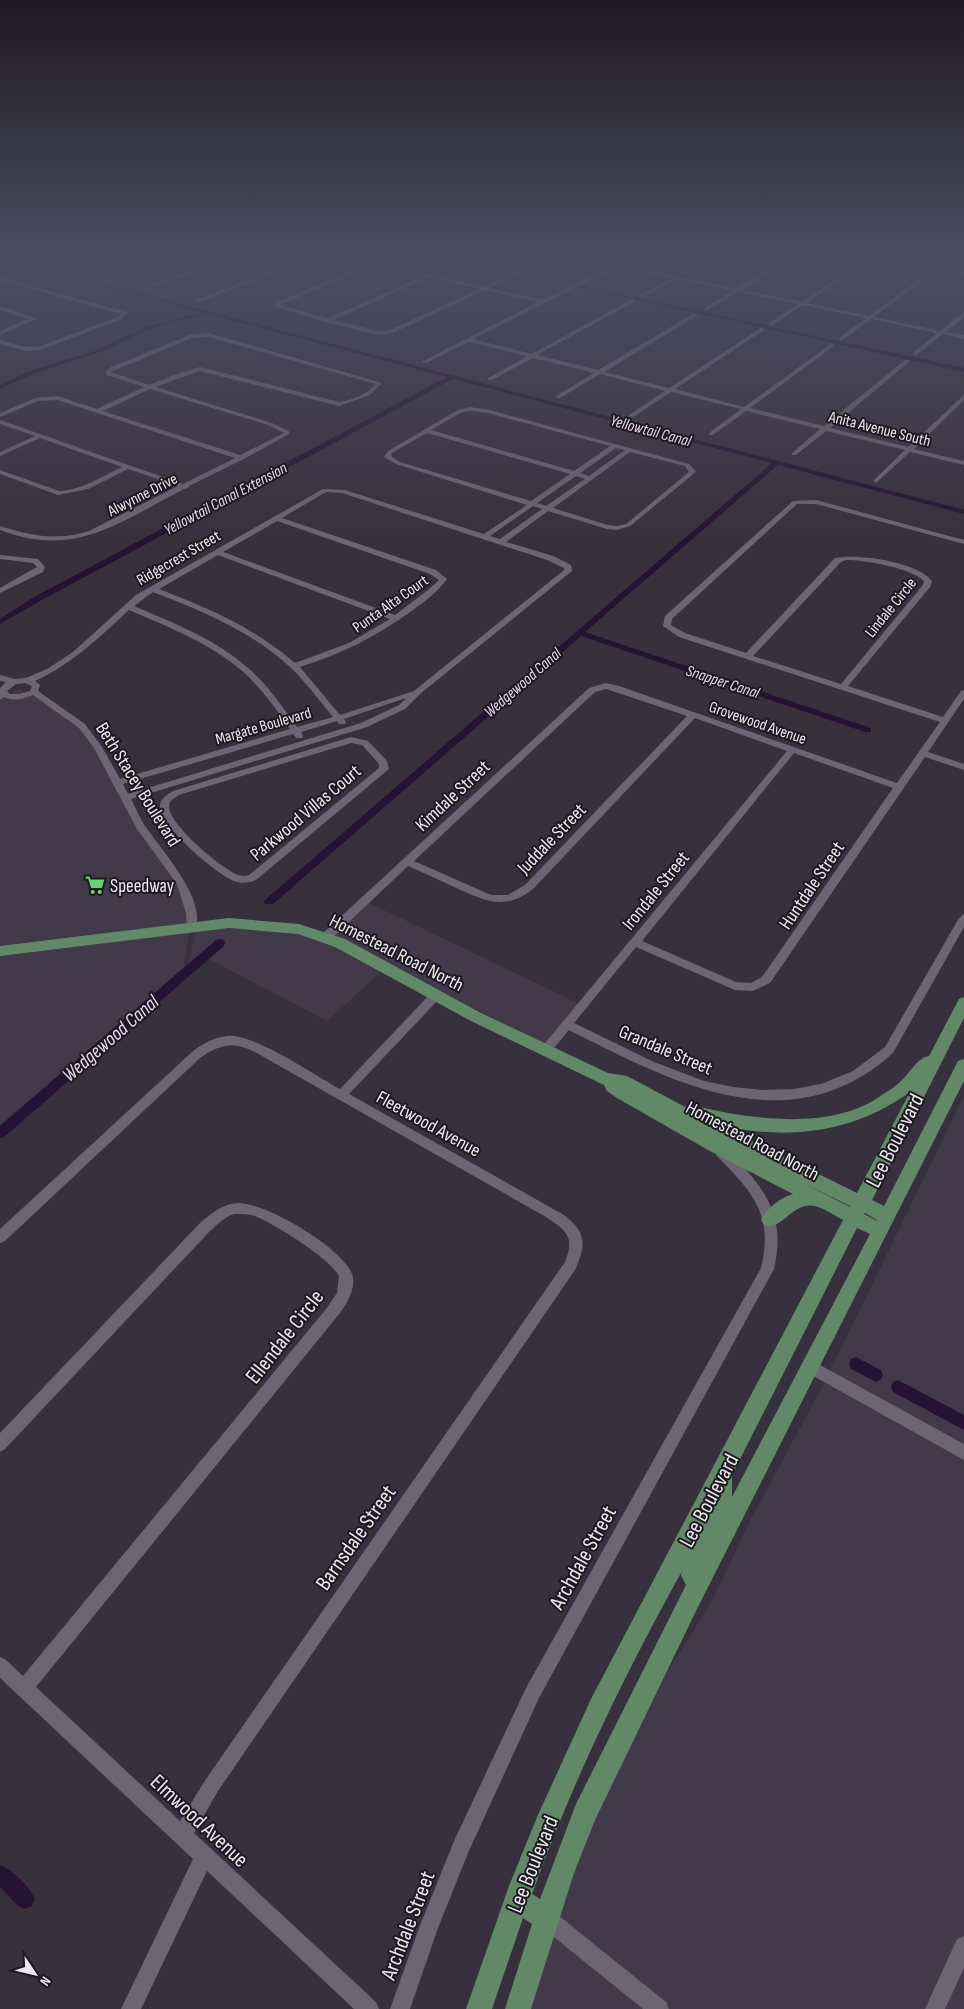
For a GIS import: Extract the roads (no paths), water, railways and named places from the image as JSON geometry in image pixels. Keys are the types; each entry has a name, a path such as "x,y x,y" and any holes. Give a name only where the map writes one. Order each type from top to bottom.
{"main road":[{"name":"Homestead Road North","path":"0,951 192,926 229,923 271,925 299,929 326,937 545,1051 611,1080 620,1080 884,1224"},
{"name":"Lee Boulevard","path":"479,2009 517,1899 560,1793 594,1722 659,1590 723,1471 964,1003"},
{"path":"656,1099 712,1118 752,1126 782,1127 830,1123 874,1107 898,1092 925,1067 948,1034"},
{"name":"Lee Boulevard","path":"518,2009 561,1873 585,1813 698,1584 884,1224 964,1064"},
{"name":"Homestead Road North","path":"611,1080 613,1087 714,1145 817,1198 858,1210"},
{"path":"770,1220 790,1202 817,1198"},
{"path":"698,1584 692,1575 695,1562 721,1504 723,1471"},
{"path":"517,1899 546,1918"},
{"path":"468,2009 490,1977"}],"street":[{"path":"140,357 108,372 114,376 151,388"},
{"path":"98,411 189,372 206,368 339,404 376,388 380,383 286,357"},
{"path":"424,362 435,357"},
{"path":"490,379 531,357"},
{"name":"Anita Avenue South","path":"535,357 964,463"},
{"path":"558,397 625,357"},
{"path":"631,416 721,357"},
{"path":"711,434 816,357"},
{"path":"794,454 907,361"},
{"name":"Alwynne Drive","path":"0,528 24,537 41,540 84,536 109,527 242,458 281,437 286,432 270,424 151,388"},
{"path":"0,415 49,397 242,458"},
{"path":"876,481 964,397"},
{"path":"470,408 488,411 687,465 693,472 628,525 617,528 607,527 398,463 386,457 390,452 427,431 460,411 470,408"},
{"path":"0,422 186,487"},
{"path":"427,431 590,478"},
{"path":"0,454 40,436"},
{"path":"485,537 614,446"},
{"path":"485,537 501,542 629,450"},
{"path":"0,472 47,489 66,493 80,490 127,467"},
{"name":"Ridgecrest Street","path":"33,686 50,671 87,645 127,606 319,493 334,489 485,537"},
{"path":"945,721 682,635 666,626 668,618 750,542 791,505 803,501 964,542"},
{"name":"Punta Alta Court","path":"276,518 433,572 443,579 442,584 360,642 294,666"},
{"name":"Margate Boulevard","path":"125,798 348,730 394,712 568,571 568,567 560,561 501,542"},
{"path":"217,552 395,618"},
{"path":"0,557 35,561 40,567 40,570 0,591"},
{"name":"Lindale Circle","path":"748,656 838,560 844,557 860,557 925,577 928,581 926,585 843,688"},
{"path":"153,589 246,630 277,651 294,666 348,730"},
{"path":"127,606 198,638 236,661 259,683 310,751"},
{"path":"0,678 33,686"},
{"path":"2,690 15,682"},
{"path":"0,704 19,698 33,686"},
{"name":"Beth Stacey Boulevard","path":"33,686 47,702 70,716 88,732 142,829 182,883 191,913 192,926"},
{"name":"Grovewood Avenue","path":"606,686 899,787"},
{"name":"Kimdale Street","path":"326,937 585,694 606,686"},
{"name":"Beth Stacey Boulevard","path":"2,690 8,696 47,702"},
{"name":"Margate Boulevard","path":"117,783 338,718 417,692"},
{"name":"Huntdale Street","path":"635,942 735,986 753,987 766,980 964,693"},
{"name":"Juddale Street","path":"406,861 485,897 496,900 511,899 529,887 693,715"},
{"name":"Parkwood Villas Court","path":"357,740 365,743 385,767 258,875 251,878 234,878 223,870 183,836 166,815 164,807 167,799 193,786 310,751 357,740"},
{"name":"Irondale Street","path":"545,1051 792,750"},
{"path":"923,753 964,767"},
{"path":"186,778 193,786"},
{"name":"Grandale Street","path":"568,1025 680,1079 724,1092 774,1096 820,1090 857,1076 872,1066 889,1050 964,918"},
{"path":"341,1095 436,995"},
{"name":"Fleetwood Avenue","path":"0,1236 196,1055 208,1046 229,1038 243,1041 257,1048 563,1221 575,1234 578,1249 570,1266"},
{"name":"Archdale Street","path":"400,2009 438,1904 497,1763 538,1683 767,1269 773,1242 770,1220 752,1186 714,1145"},
{"name":"Ellendale Circle","path":"0,1444 205,1227 218,1216 232,1209 245,1207 259,1212 338,1262 346,1276 344,1293 327,1318 24,1688"},
{"name":"Barnsdale Street","path":"182,1836 212,1785 570,1266"},
{"path":"810,1367 964,1452"},
{"name":"Elmwood Avenue","path":"0,1666 369,2009"},
{"path":"131,2009 204,1857"},
{"path":"546,1918 660,2009"},
{"path":"935,2009 964,1946"}],"waterway":[{"path":"0,387 33,372 81,357"},
{"name":"Yellowtail Canal","path":"375,357 452,377"},
{"path":"903,357 964,370"},
{"name":"Yellowtail Canal Extension","path":"0,622 37,599 452,377"},
{"name":"Yellowtail Canal","path":"452,377 964,512"},
{"name":"Wedgewood Canal","path":"579,633 776,463"},
{"name":"Wedgewood Canal","path":"269,902 579,633"},
{"name":"Snapper Canal","path":"579,633 868,730"},
{"name":"Wedgewood Canal","path":"0,1133 220,943"},
{"path":"856,1364 876,1375"},
{"path":"898,1387 964,1423"},
{"path":"0,1874 25,1899"}],"place":[{"name":"Speedway","path":"95,885"}]}
